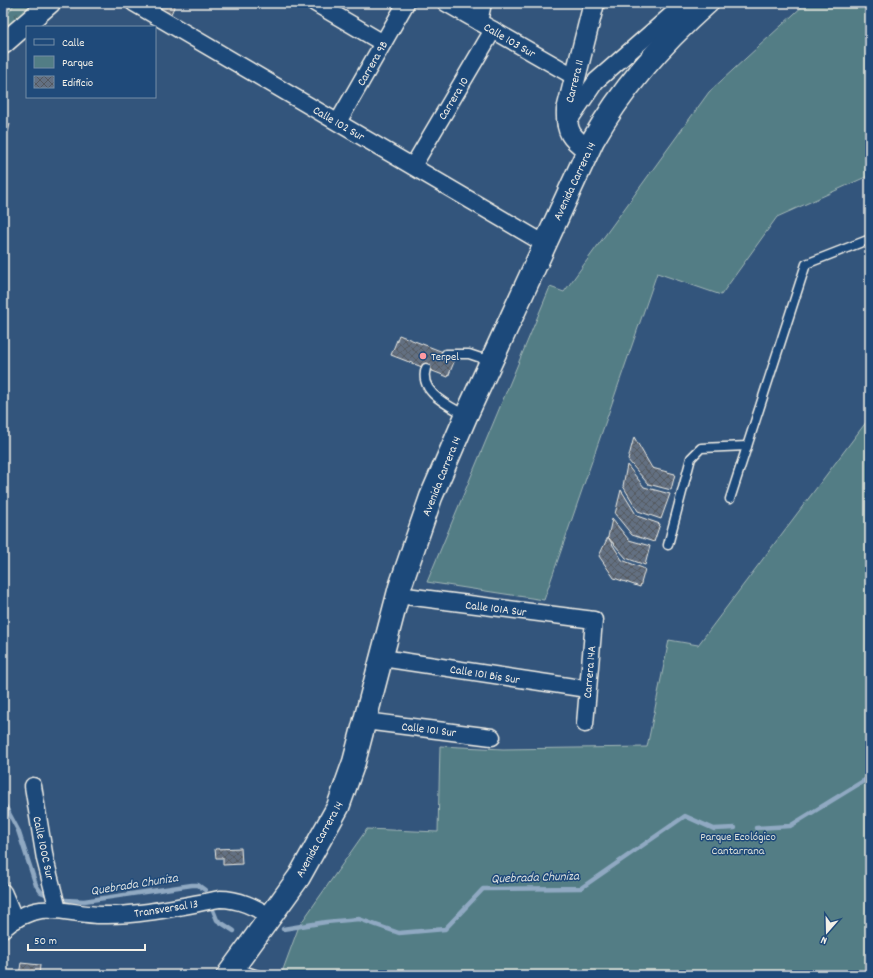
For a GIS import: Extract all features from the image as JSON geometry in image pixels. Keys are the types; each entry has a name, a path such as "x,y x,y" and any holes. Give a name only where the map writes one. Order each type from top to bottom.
{"main road":[{"name":"Avenida Carrera 14","path":"231,971 299,877 338,807 354,762 398,596 431,497 466,416 588,150 606,118 631,81 694,5"}],"street":[{"path":"3,44 50,3"},
{"name":"Calle 102 Sur","path":"134,3 545,244"},
{"name":"Carrera 9B","path":"338,122 406,3"},
{"name":"Calle 103 Sur","path":"446,3 574,77"},
{"path":"479,22 483,3"},
{"name":"Carrera 11","path":"566,125 567,110 574,77 594,3"},
{"path":"319,4 383,43"},
{"path":"588,150 577,142 570,134 566,125 596,81 694,5"},
{"name":"Carrera 10","path":"413,166 493,30"},
{"name":"Calle 101A Sur","path":"398,596 594,620"},
{"name":"Carrera 14A","path":"585,724 594,620"},
{"name":"Calle 101 Bis Sur","path":"382,658 587,689"},
{"name":"Calle 101 Sur","path":"365,721 492,736"},
{"name":"Calle 100C Sur","path":"33,786 45,859 58,910"},
{"path":"3,892 9,925"},
{"name":"Transversal 13","path":"9,925 21,916 40,910 58,910 100,916 122,915 220,899 231,899 243,903 271,917"}],"lane":[{"path":"730,499 806,264 870,239"},
{"path":"446,354 455,352 469,354 491,361"},
{"path":"426,368 424,375 427,388 444,402 466,416"},
{"path":"668,545 691,458 701,448 747,446"},
{"path":"231,971 258,975"}],"green space":[{"path":"3,3 37,3 3,32"},
{"path":"3,3 15,3 4,20 3,19"},
{"path":"806,3 870,3 870,175 777,217 721,295 657,273 544,600 427,582 550,287 564,292 709,92"},
{"name":"Parque Ecológico Cantarrana","path":"870,410 870,975 281,975 299,926 367,829 438,832 440,746 503,749 647,747 669,640 698,645 867,421"}],"building":[{"path":"160,3 176,3 170,16 158,6"},
{"path":"3,122 10,124 8,132 3,131"},
{"name":"Terpel","path":"399,335 456,357 448,377 391,355"},
{"path":"634,437 652,468 675,474 671,490 648,484 628,460"},
{"path":"627,465 644,487 670,494 661,519 638,511 623,486"},
{"path":"621,490 637,516 660,524 654,542 632,535 615,514"},
{"path":"612,519 629,540 650,546 645,565 626,558 608,537"},
{"path":"608,537 622,560 645,569 640,587 614,578 599,556"},
{"path":"241,848 242,864 223,865 223,858 216,858 215,849"},
{"path":"21,963 40,965 39,975 19,975"}],"waterway":[{"name":"Quebrada Chuniza","path":"756,828 790,826 870,777"},
{"name":"Quebrada Chuniza","path":"3,802 18,830 36,885 41,892 50,896"},
{"name":"Quebrada Chuniza","path":"283,929 326,922 359,919 399,933 445,929 483,889 581,888 685,816 714,829 735,828"},
{"name":"Quebrada Chuniza","path":"65,900 84,901 192,885 198,885 205,890"},
{"name":"Quebrada Chuniza","path":"211,905 217,920 234,931"}],"place":[{"name":"Terpel","path":"423,356"}]}
